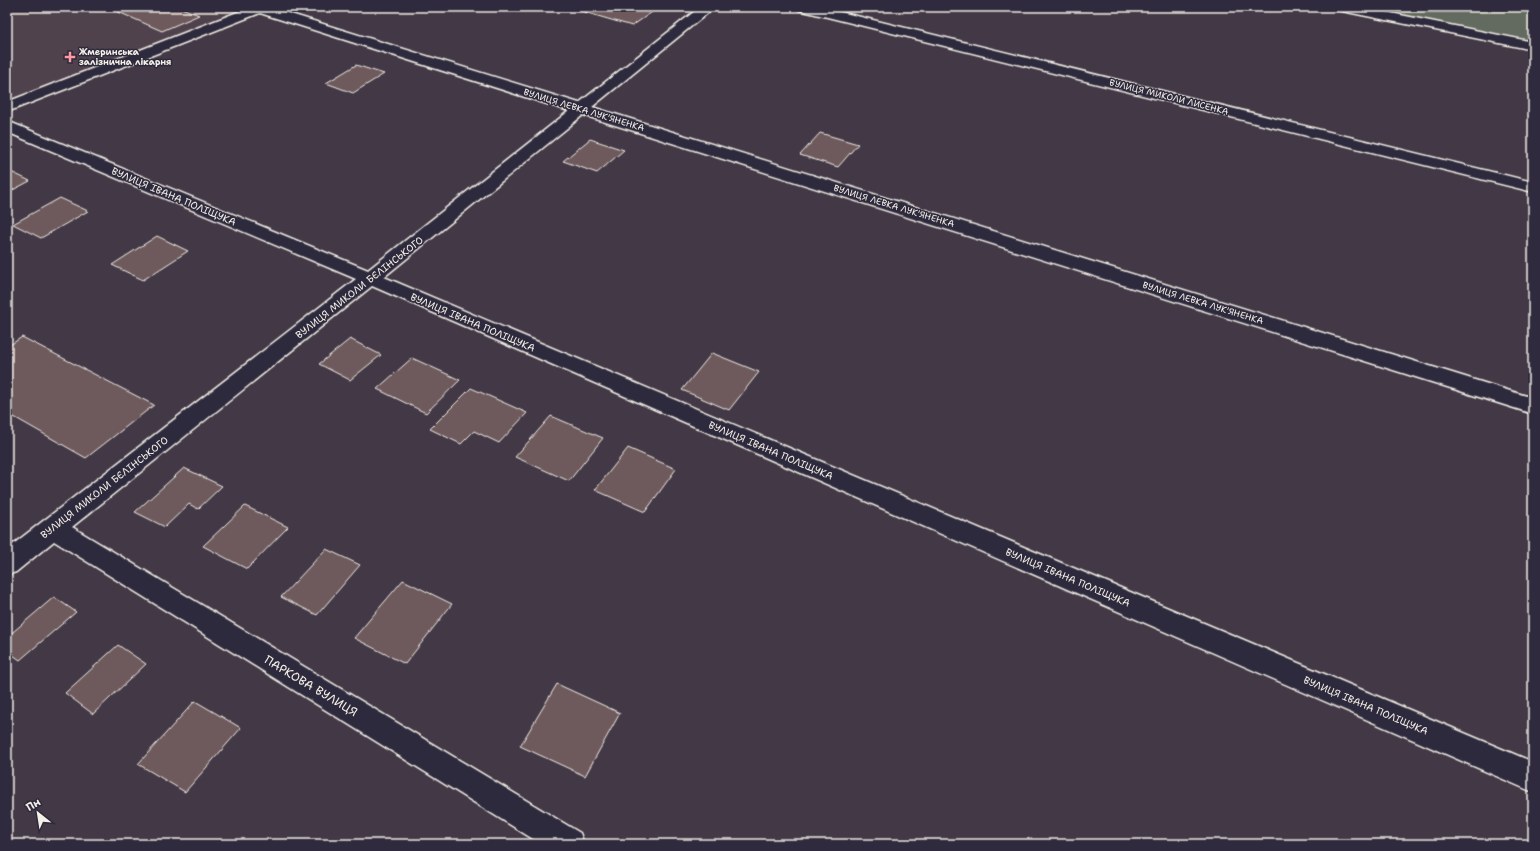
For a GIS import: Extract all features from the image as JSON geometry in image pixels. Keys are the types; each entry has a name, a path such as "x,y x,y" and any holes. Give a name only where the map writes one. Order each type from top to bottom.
{"street":[{"path":"688,7 706,9"},
{"name":"ВУЛИЦЯ МИКОЛИ ЛИСЕНКА","path":"804,7 1533,187"},
{"path":"1342,7 1533,46"},
{"path":"7,107 256,8"},
{"name":"ВУЛИЦЯ ЛЕВКА ЛУК'ЯНЕНКА","path":"256,8 581,108 1533,406"},
{"name":"ВУЛИЦЯ МИКОЛИ БЄЛІНСЬКОГО","path":"7,564 370,278 706,9"},
{"name":"ВУЛИЦЯ ІВАНА ПОЛІЩУКА","path":"7,126 370,278 1533,776"},
{"name":"ПАРКОВА ВУЛИЦЯ","path":"52,528 569,844"}],"shaded area":[{"name":"Жмеринська залізнична лікарня","path":"7,7 254,7 7,105"},
{"path":"1342,7 1533,7 1533,46"}],"building":[{"path":"107,7 179,7 199,15 162,31"},
{"path":"567,7 652,7 658,8 632,26"},
{"path":"356,65 384,74 353,93 326,83"},
{"path":"820,133 858,144 838,167 800,155"},
{"path":"590,139 624,150 597,173 563,161"},
{"path":"7,170 30,181 7,193"},
{"path":"60,198 88,211 41,238 13,224"},
{"path":"157,236 188,251 143,280 112,265"},
{"path":"22,337 154,405 86,458 7,413 7,347"},
{"path":"350,339 381,355 350,380 319,364"},
{"path":"712,353 759,372 729,410 682,390"},
{"path":"412,358 460,380 426,413 377,389"},
{"path":"471,388 527,413 499,443 474,431 461,444 430,429"},
{"path":"551,416 603,438 569,481 515,457"},
{"path":"628,448 676,469 645,512 595,490"},
{"path":"184,468 222,486 198,509 189,504 165,527 135,512"},
{"path":"245,506 288,527 247,569 203,546"},
{"path":"326,549 360,565 317,615 281,597"},
{"path":"403,580 452,604 405,664 354,638"},
{"path":"54,597 76,612 20,660 7,651 7,637"},
{"path":"118,645 146,664 93,714 65,693"},
{"path":"557,684 620,713 585,776 520,746"},
{"path":"195,701 241,728 185,792 138,764"}],"place":[{"name":"Жмеринська залізнична лікарня","path":"70,57"}]}
